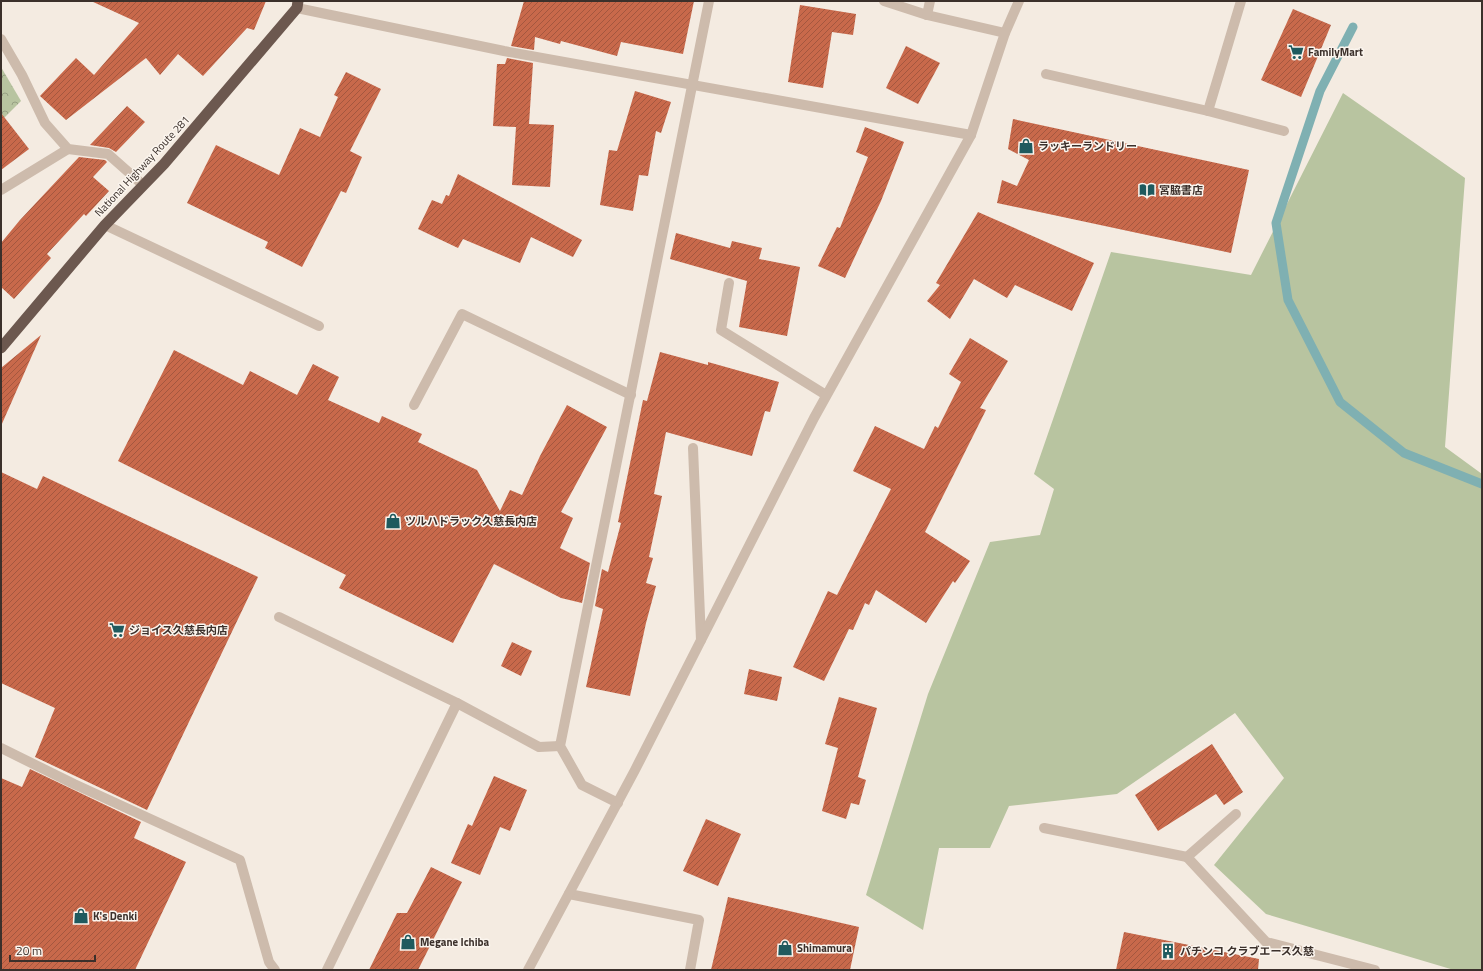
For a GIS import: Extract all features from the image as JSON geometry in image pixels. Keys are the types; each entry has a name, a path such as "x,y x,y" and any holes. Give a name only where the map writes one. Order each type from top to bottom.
{"highway":[{"name":"National Highway Route 281","path":"1,348 105,225 164,164 298,5"}],"street":[{"path":"618,803 582,785 560,746 709,1"},
{"path":"884,1 927,15 1005,33"},
{"path":"927,15 930,1"},
{"path":"528,970 618,803 826,395 971,135 1005,33 1020,1"},
{"path":"1208,111 1242,1"},
{"path":"298,5 504,51 971,135"},
{"path":"1,39 22,76 45,123 68,149"},
{"path":"1046,74 1208,111 1284,131"},
{"path":"1,190 68,149 108,154 143,185"},
{"path":"105,225 318,326"},
{"path":"729,283 720,330 826,395"},
{"path":"414,405 462,314 631,395"},
{"path":"693,448 701,640"},
{"path":"279,617 457,703 539,747 560,746"},
{"path":"328,970 457,703"},
{"path":"1,748 74,784 240,860 269,962 275,970"},
{"path":"1187,857 1236,814"},
{"path":"1044,828 1187,857 1266,942 1375,970"},
{"path":"569,894 700,920 690,970"}],"green space":[{"path":"1,67 21,101 1,121"},
{"path":"1343,93 1465,178 1445,447 1482,474 1482,970 1454,970 1266,914 1214,865 1284,778 1235,713 1117,794 1009,806 990,848 939,848 923,930 866,895 928,694 990,542 1040,535 1054,489 1034,474 1111,252 1251,275"}],"building":[{"path":"91,1 266,1 254,30 247,28 203,76 178,54 160,75 146,58 66,120 40,96 76,58 94,75 139,23"},
{"path":"524,1 694,1 683,54 621,42 617,56 561,41 560,44 535,37 534,50 511,46"},
{"path":"800,5 856,14 853,35 832,32 823,88 788,82"},
{"name":"FamilyMart","path":"1293,9 1331,25 1301,97 1261,80"},
{"path":"906,46 940,63 918,104 886,88"},
{"path":"507,58 533,63 529,124 554,125 550,187 512,185 516,127 493,126 497,64 505,64"},
{"path":"346,72 381,89 350,151 362,157 346,193 341,191 302,267 265,248 268,242 187,203 216,145 279,175 300,128 320,137 338,97 334,95"},
{"path":"635,91 671,102 661,133 656,131 648,176 639,175 633,211 600,205 609,150 617,151"},
{"path":"127,106 145,122 116,152 109,148 90,145"},
{"path":"1,113 29,149 1,170"},
{"name":"宮脇書店","path":"1013,119 1249,170 1231,253 997,203 1002,180 1017,186 1029,160 1008,149"},
{"path":"865,127 904,142 881,201 845,278 818,266 837,227 840,228 868,157 856,152"},
{"path":"79,157 105,160 107,162 93,177 109,191 86,216 84,214 47,254 51,258 14,299 1,287 1,243 20,220"},
{"path":"458,174 582,240 573,257 531,237 520,263 463,239 458,248 418,229 432,200 442,204 446,195 449,196"},
{"path":"978,212 1094,263 1072,311 1015,285 1007,298 974,279 950,319 927,301 940,285 936,283"},
{"path":"676,233 730,248 732,241 762,248 759,259 800,267 787,336 739,327 747,281 670,259"},
{"path":"41,335 1,426 1,368"},
{"path":"970,338 1008,361 980,408 986,410 925,532 970,561 955,583 953,581 926,623 876,590 869,605 865,603 853,630 849,629 824,681 793,667 828,591 837,595 891,489 853,471 875,426 924,449 935,426 938,428 961,382 949,374"},
{"path":"174,350 243,385 250,371 297,395 313,364 339,377 328,400 379,423 382,416 422,434 418,442 477,470 500,511 510,490 522,495 540,456 567,405 607,427 561,512 573,518 560,548 590,563 582,603 561,598 494,564 453,643 339,588 346,575 118,461"},
{"path":"660,352 708,365 708,362 779,382 770,412 765,411 752,456 666,432 654,494 662,496 649,557 653,558 646,583 656,586 646,623 630,696 586,687 603,609 595,606 602,569 608,572 621,523 618,522 643,400 647,401"},
{"name":"ジョイス久慈長内店","path":"1,472 37,489 43,476 258,577 147,810 35,757 55,708 1,683"},
{"path":"512,642 532,651 521,676 501,666"},
{"path":"749,669 782,677 777,701 744,694"},
{"path":"839,697 877,708 858,777 866,780 859,805 851,803 846,819 822,811 838,748 825,744"},
{"path":"1212,744 1243,792 1224,805 1216,794 1158,831 1135,795"},
{"name":"K's Denki","path":"30,769 141,822 134,838 186,862 135,970 1,970 1,778 22,787"},
{"path":"494,776 527,790 510,831 500,827 480,875 451,863 468,824 472,826"},
{"path":"706,819 741,834 718,886 683,871"},
{"name":"Megane Ichiba","path":"431,867 462,882 418,970 369,970 397,913 407,913"},
{"name":"Shimamura","path":"728,897 859,927 850,970 711,970"},
{"name":"パチンコ クラブエース久慈","path":"1124,932 1259,959 1258,970 1116,970"}],"waterway":[{"path":"1353,27 1320,91 1276,223 1288,300 1340,402 1404,453 1482,484"}],"place":[{"name":"FamilyMart","path":"1296,52"},
{"name":"ラッキーランドリー","path":"1026,146"},
{"name":"宮脇書店","path":"1147,190"},
{"name":"ツルハドラック久慈長内店","path":"393,521"},
{"name":"ジョイス久慈長内店","path":"117,630"},
{"name":"K's Denki","path":"81,916"},
{"name":"Megane Ichiba","path":"408,942"},
{"name":"Shimamura","path":"785,948"},
{"name":"パチンコ クラブエース久慈","path":"1168,951"}]}
